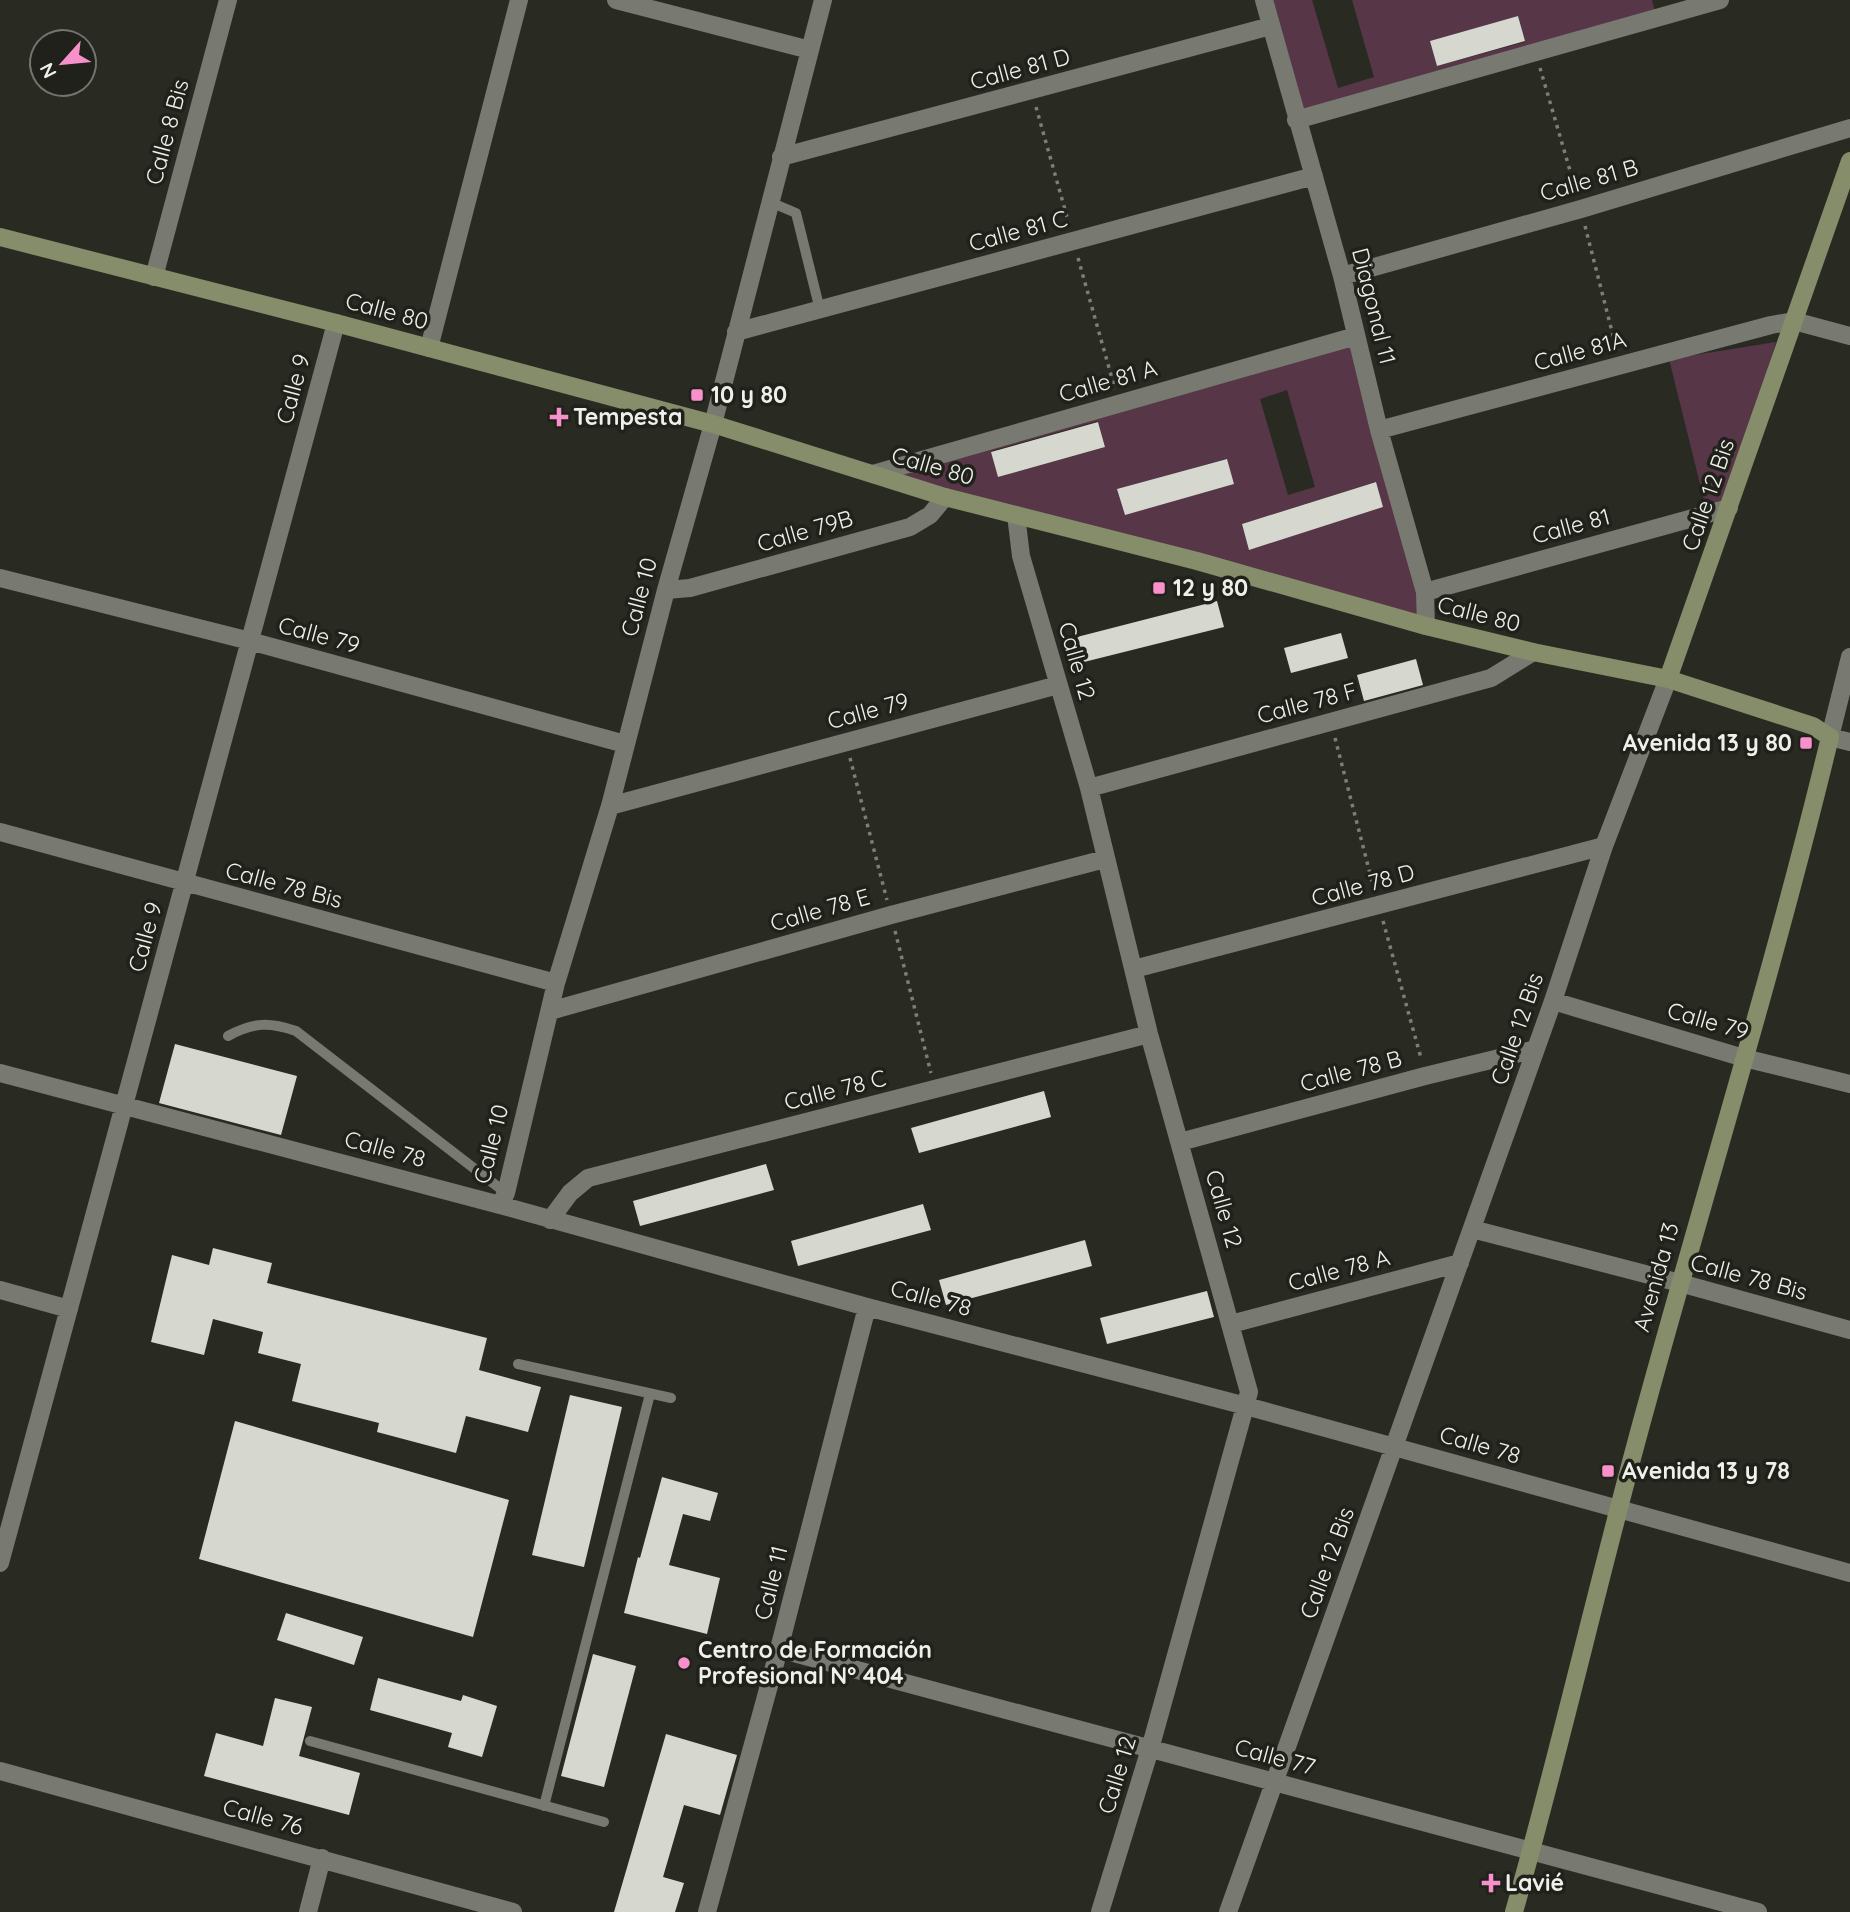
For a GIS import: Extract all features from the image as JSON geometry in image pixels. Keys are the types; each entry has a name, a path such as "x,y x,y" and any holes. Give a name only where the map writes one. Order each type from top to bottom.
{"street":[{"name":"Calle 8 Bis","path":"154,277 228,0"},
{"path":"429,348 519,0"},
{"path":"616,0 810,50"},
{"name":"Calle 10","path":"503,1199 556,984 610,806 823,0"},
{"name":"Diagonal 11","path":"1264,0 1342,276 1379,430 1425,592 1426,626"},
{"path":"1296,120 1720,0"},
{"name":"Calle 81 D","path":"782,158 1271,26"},
{"name":"Calle 81 B","path":"1342,276 1581,209 1850,128"},
{"name":"Calle 12 Bis","path":"1228,1912 1553,1001 1604,846 1668,679 1850,162"},
{"name":"Calle 81 C","path":"736,332 1314,176"},
{"name":"Calle 80","path":"0,237 713,424 945,497 1196,561 1426,626 1533,652 1668,679 1813,726 1829,737 1850,742"},
{"path":"1794,321 1850,337"},
{"name":"Calle 81A","path":"1379,430 1794,321"},
{"name":"Calle 9","path":"0,1563 7,1511 69,1309 336,323"},
{"name":"Calle 81 A","path":"873,474 1356,336"},
{"name":"Calle 79B","path":"666,590 690,589 910,527 929,515 945,497"},
{"name":"Calle 81","path":"1425,592 1729,508"},
{"name":"Calle 12","path":"1016,515 1021,556 1089,788 1149,1034 1249,1392 1150,1749 1100,1912"},
{"name":"Calle 79","path":"0,578 250,641 625,744"},
{"name":"Calle 78 F","path":"1089,788 1491,678 1533,652"},
{"name":"Avenida 13","path":"1514,1912 1607,1561 1618,1510 1744,1058 1850,657"},
{"name":"Calle 79","path":"610,806 1058,685"},
{"name":"Calle 78 Bis","path":"0,832 556,984"},
{"name":"Calle 78 D","path":"1134,969 1604,846"},
{"name":"Calle 78 E","path":"550,1012 891,915 1105,859"},
{"name":"Calle 79","path":"1553,1001 1744,1058 1850,1084"},
{"name":"Calle 78 C","path":"550,1220 570,1193 588,1178 1149,1034"},
{"name":"Calle 78 B","path":"1180,1142 1412,1079 1536,1049"},
{"name":"Calle 78","path":"0,1073 503,1199 550,1220 867,1307 1246,1406 1850,1573"},
{"name":"Calle 78 Bis","path":"1472,1229 1850,1330"},
{"name":"Calle 78 A","path":"1231,1324 1460,1262"},
{"path":"0,1290 69,1309"},
{"name":"Calle 11","path":"707,1912 779,1650 867,1307"},
{"name":"Calle 77","path":"779,1650 1758,1912"},
{"name":"Calle 76","path":"0,1770 513,1912"},
{"path":"308,1912 322,1858"}],"lane":[{"path":"770,202 796,213 820,310"},
{"path":"228,1036 244,1027 263,1024 296,1031 503,1199"},
{"path":"518,1364 671,1398"},
{"path":"544,1806 650,1394"},
{"path":"310,1741 604,1822"}],"shaded area":[{"path":"1272,0 1312,0 1338,88 1374,77 1352,0 1652,0 1655,12 1304,111","holes":["1518,16 1525,42 1437,66 1431,41"]},
{"path":"1356,336 1426,626 873,474","holes":["1287,390 1315,487 1288,495 1260,399","1098,421 1105,447 998,477 991,451","1226,459 1234,484 1125,514 1118,489","1375,482 1383,507 1249,549 1242,524"]},
{"path":"1776,342 1728,503 1706,508 1669,359"}],"building":[{"path":"1518,16 1525,41 1437,66 1430,41"},
{"path":"1098,422 1105,447 998,477 991,452"},
{"path":"1227,459 1234,484 1125,515 1117,489"},
{"path":"1376,482 1383,507 1249,550 1242,524"},
{"path":"1217,601 1224,627 1084,662 1077,637"},
{"path":"1341,633 1348,658 1291,673 1284,648"},
{"path":"1416,659 1423,685 1364,701 1357,675"},
{"path":"175,1044 297,1076 281,1135 159,1103"},
{"path":"1044,1091 1051,1117 919,1153 911,1128"},
{"path":"766,1164 774,1190 640,1226 633,1201"},
{"path":"923,1204 931,1230 798,1266 791,1241"},
{"path":"1085,1240 1092,1266 946,1305 939,1280"},
{"path":"213,1248 272,1263 267,1283 487,1338 479,1370 541,1387 528,1432 466,1416 456,1453 377,1432 379,1423 292,1401 301,1364 258,1353 263,1332 213,1319 204,1355 151,1342 172,1255 209,1265"},
{"path":"1207,1291 1214,1317 1107,1344 1100,1318"},
{"path":"570,1395 622,1407 584,1567 532,1555"},
{"path":"235,1421 509,1500 473,1637 199,1559"},
{"path":"662,1477 718,1493 710,1521 683,1514 669,1565 720,1578 707,1634 624,1613"},
{"path":"286,1613 363,1637 354,1665 277,1640"},
{"path":"593,1654 636,1666 604,1787 561,1776"},
{"path":"378,1678 461,1701 463,1695 497,1706 482,1757 448,1747 452,1733 370,1710"},
{"path":"275,1698 312,1707 299,1756 360,1773 349,1815 204,1776 216,1733 263,1746"},
{"path":"666,1734 737,1755 720,1815 684,1805 663,1877 684,1883 675,1912 614,1912"}],"place":[{"name":"10 y 80","path":"697,395"},
{"name":"Tempesta","path":"559,417"},
{"name":"12 y 80","path":"1159,588"},
{"name":"Avenida 13 y 80","path":"1806,743"},
{"name":"Avenida 13 y 78","path":"1608,1471"},
{"name":"Centro de Formación Profesional N° 404","path":"684,1663"},
{"name":"Lavié","path":"1491,1883"}]}
